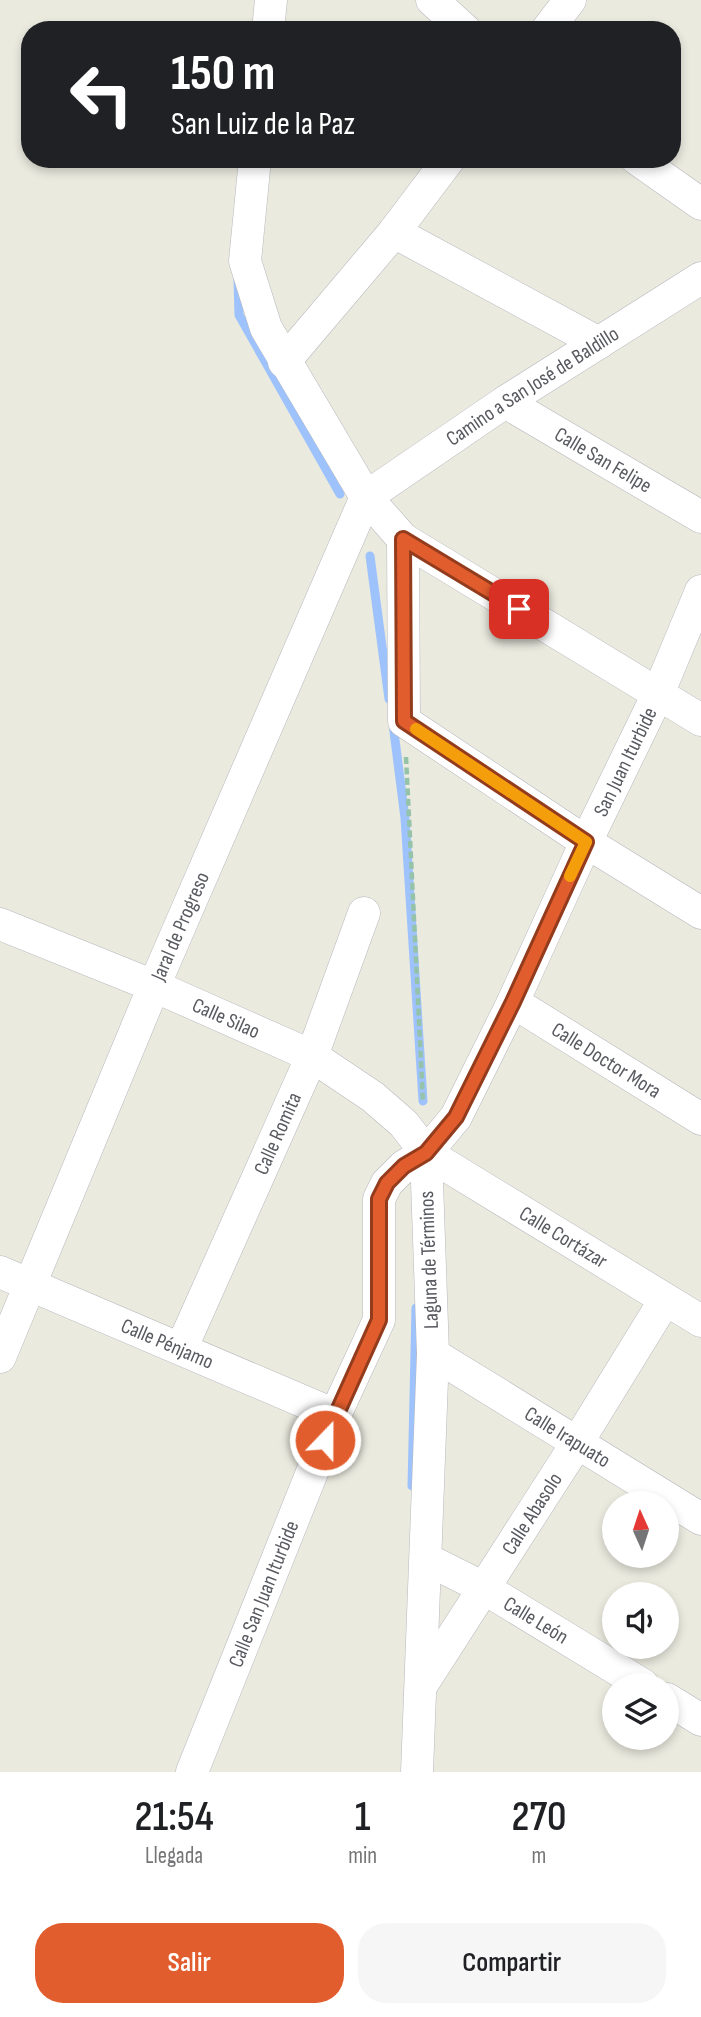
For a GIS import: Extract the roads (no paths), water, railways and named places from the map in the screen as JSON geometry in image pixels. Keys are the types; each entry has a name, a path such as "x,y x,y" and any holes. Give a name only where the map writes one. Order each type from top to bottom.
{"street":[{"path":"269,21 271,0"},
{"path":"432,0 455,21"},
{"path":"554,21 570,0"},
{"path":"254,168 245,261 265,328 366,497 403,539 701,720"},
{"path":"284,362 394,232 442,168"},
{"path":"650,168 701,204"},
{"path":"394,232 599,343"},
{"name":"Camino a San José de Baldillo","path":"366,497 505,402 701,278"},
{"name":"Calle San Felipe","path":"505,402 701,517"},
{"name":"Jaral de Progreso","path":"0,1357 154,986 366,497"},
{"path":"403,539 404,721 586,842 701,913"},
{"name":"San Juan Iturbide","path":"335,1415 379,1320 379,1199 387,1183 404,1166 426,1153 456,1117 658,694 701,591"},
{"name":"Calle Romita","path":"182,1347 312,1056 364,914"},
{"name":"Calle Silao","path":"0,924 154,986 312,1056 373,1097 404,1124 426,1153"},
{"name":"Calle Doctor Mora","path":"513,1002 701,1119"},
{"name":"Calle Cortázar","path":"426,1153 701,1321"},
{"name":"Laguna de Términos","path":"424,1768 418,1690 426,1559 433,1354 426,1153"},
{"name":"Calle Pénjamo","path":"0,1272 182,1347 335,1415"},
{"name":"Calle Abasolo","path":"418,1690 577,1443 665,1300"},
{"name":"Calle Irapuato","path":"433,1354 701,1519"},
{"name":"Calle San Juan Iturbide","path":"192,1772 335,1415"},
{"name":"Calle León","path":"426,1559 482,1587 623,1673"},
{"path":"679,1706 701,1720"}],"waterway":[{"path":"238,280 239,315 340,494"},
{"path":"370,556 389,699"},
{"path":"393,724 405,818 423,1101"},
{"path":"412,1486 416,1308"}]}
